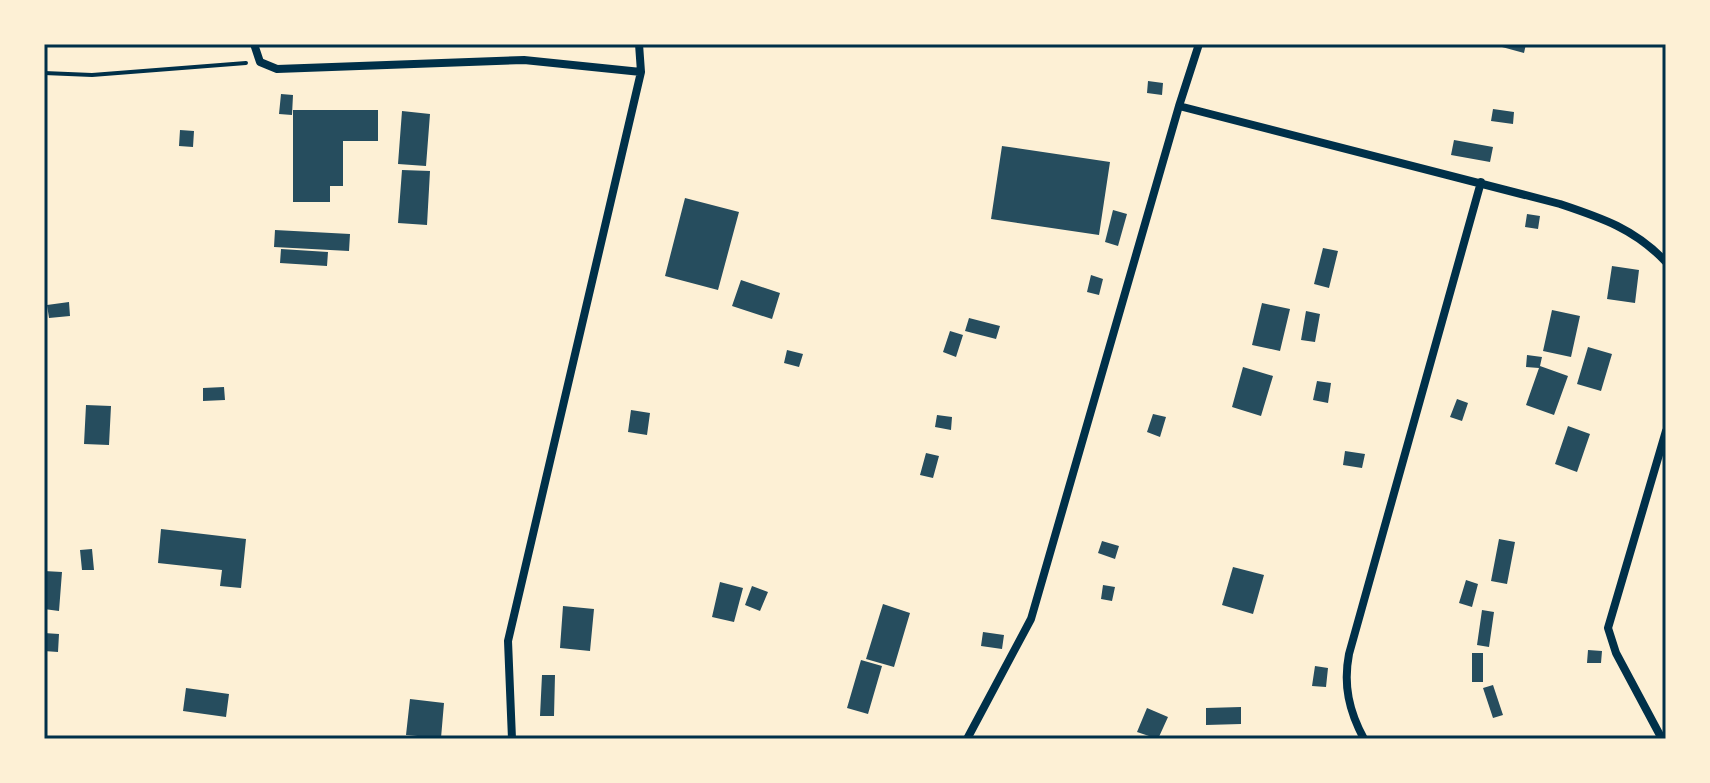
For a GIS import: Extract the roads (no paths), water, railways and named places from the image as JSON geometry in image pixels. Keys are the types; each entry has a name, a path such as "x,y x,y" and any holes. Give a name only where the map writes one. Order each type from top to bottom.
{"street":[{"path":"254,44 260,62 277,69 524,60 641,72"},
{"path":"512,739 508,641 641,72 639,44"},
{"path":"967,739 1031,619 1199,44"},
{"path":"1179,106 1560,204 1617,224 1666,262"},
{"path":"1364,739 1346,692 1349,654 1481,182"},
{"path":"1662,739 1616,653 1608,628 1666,431"}]}
